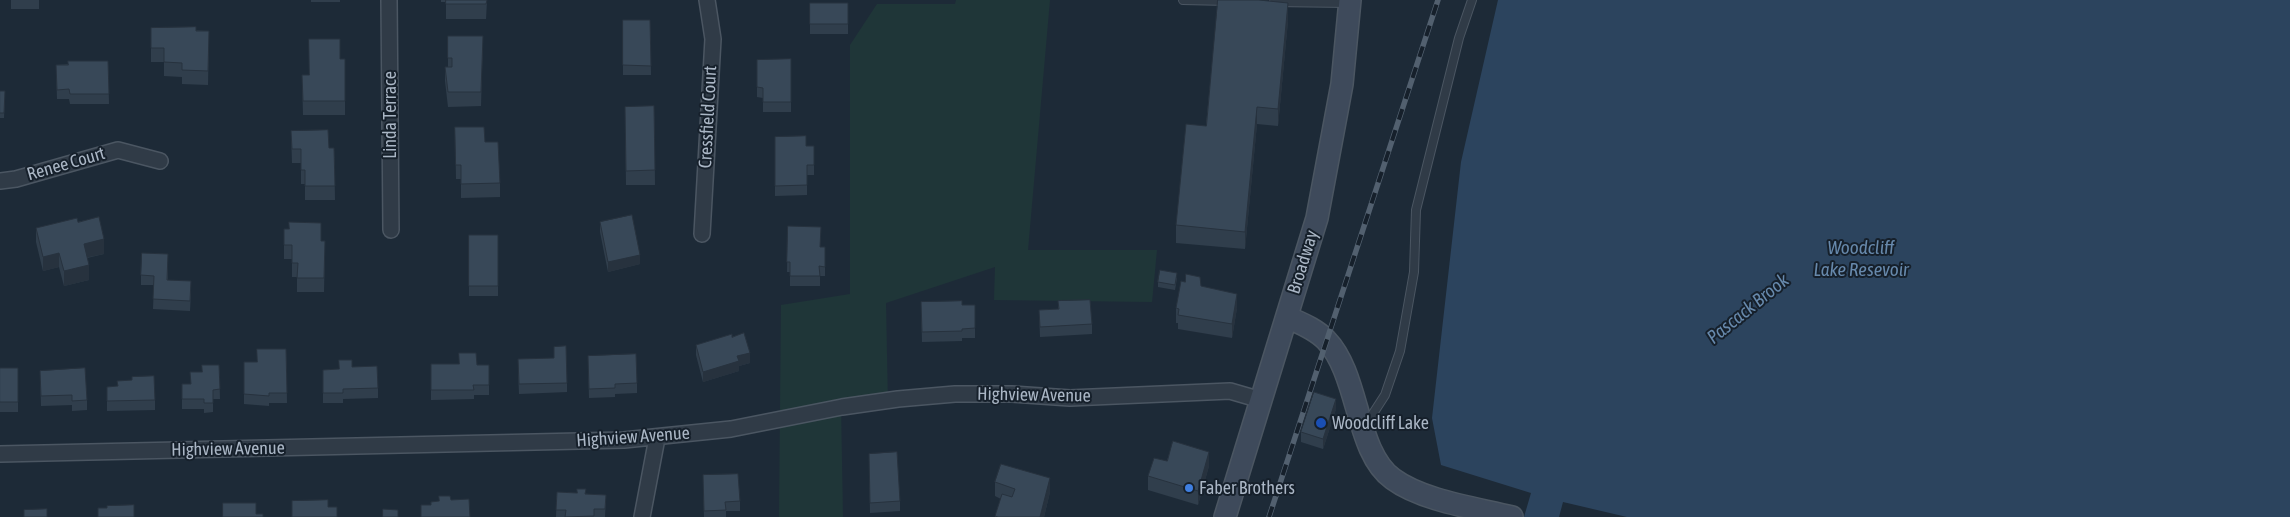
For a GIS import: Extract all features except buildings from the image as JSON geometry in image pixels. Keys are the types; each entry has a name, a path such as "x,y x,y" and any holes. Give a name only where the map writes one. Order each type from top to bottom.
{"main road":[{"name":"Broadway","path":"1224,517 1317,218 1342,84 1350,2"},
{"path":"1287,317 1308,327 1326,339 1338,356 1376,460 1384,472 1410,489 1512,517"}],"street":[{"name":"Linda Terrace","path":"389,0 391,230"},
{"name":"Cressfield Court","path":"702,234 713,39 706,0"},
{"name":"Renee Court","path":"0,181 16,179 118,150 160,161"},
{"name":"Highview Avenue","path":"0,454 656,438 731,429 860,404 955,394 1012,394 1070,398 1230,391 1261,400"},
{"path":"642,517 656,438"}],"lane":[{"path":"1183,0 1240,2"},
{"path":"1364,428 1385,395 1400,351 1414,272 1416,210 1459,38 1472,0"},
{"path":"1268,2 1350,2"}],"green space":[{"path":"956,0 1050,0 1028,250 1157,250 1152,302 994,300 995,267 886,303 888,406 841,406 843,517 779,517 781,305 850,294 850,45 877,4 955,4"}],"water":[{"name":"Woodcliff Lake Resevoir","path":"1498,0 2290,0 2290,517 1627,517 1563,502 1559,517 1524,517 1531,493 1441,465 1432,418 1461,162"}],"railway":[{"path":"1269,517 1438,0"}],"place":[{"name":"Woodcliff Lake","path":"1321,423"},
{"name":"Faber Brothers","path":"1189,488"}],"water label":[{"name":"Pascack Brook","path":"1748,309"}]}
